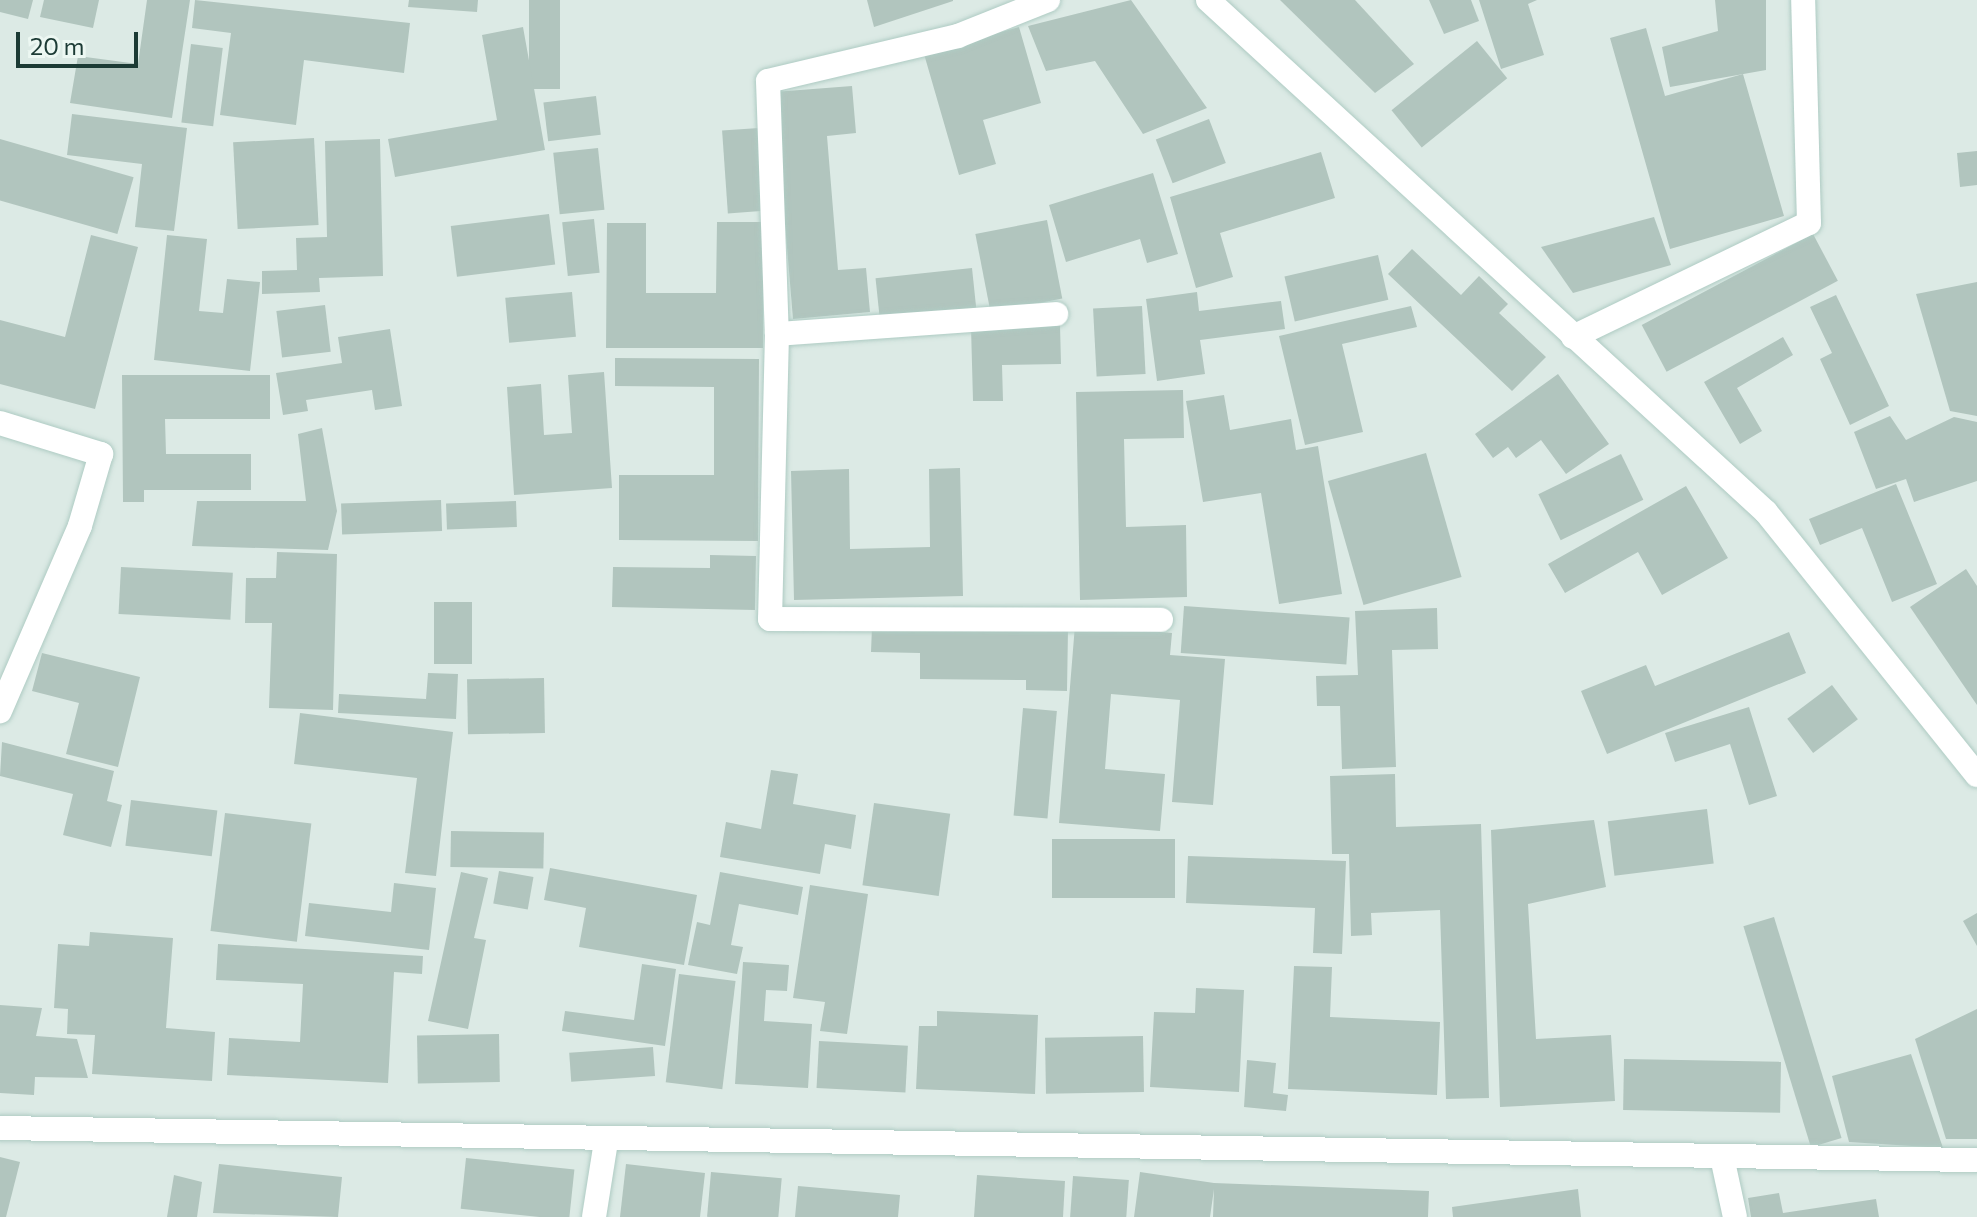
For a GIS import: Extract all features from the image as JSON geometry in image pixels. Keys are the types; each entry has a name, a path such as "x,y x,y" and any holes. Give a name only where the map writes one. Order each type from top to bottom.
{"street":[{"path":"1048,0 958,36 768,81 777,334 770,619 1161,620"},
{"path":"1208,0 1766,512 1977,775"},
{"path":"1573,337 1809,223 1803,0"},
{"path":"777,334 1056,314"},
{"path":"0,423 101,454 80,526 0,711"},
{"path":"0,1128 606,1141 1977,1160"},
{"path":"594,1217 606,1141"},
{"path":"1722,1157 1735,1217"}],"building":[{"path":"0,0 33,0 28,19 0,12"},
{"path":"44,0 99,0 93,28 40,17"},
{"path":"147,0 190,0 172,118 70,103 78,56 138,64"},
{"path":"195,0 410,23 404,73 304,60 296,125 220,115 231,33 192,28"},
{"path":"409,0 478,0 477,12 408,7"},
{"path":"529,0 560,0 560,89 529,89"},
{"path":"867,0 953,0 953,1 874,27"},
{"path":"1131,0 1207,108 1143,134 1095,61 1046,71 1028,26"},
{"path":"1280,0 1355,0 1414,64 1375,93"},
{"path":"1429,0 1471,0 1479,21 1444,34"},
{"path":"1479,0 1537,0 1528,4 1544,55 1501,69"},
{"path":"1715,0 1766,0 1766,70 1670,87 1662,47 1718,31"},
{"path":"523,27 545,150 395,177 388,139 497,120 482,35"},
{"path":"1019,27 1041,103 983,120 996,164 959,175 924,54"},
{"path":"1646,28 1665,96 1743,74 1784,216 1670,249 1610,38"},
{"path":"1477,41 1507,78 1422,148 1392,110"},
{"path":"191,44 223,48 213,126 181,122"},
{"path":"852,86 856,133 827,136 838,270 866,268 870,312 793,319 774,92"},
{"path":"596,96 601,135 548,141 543,102"},
{"path":"72,114 187,128 174,231 135,227 142,164 67,155"},
{"path":"1209,119 1226,163 1173,183 1156,139"},
{"path":"759,128 765,211 728,213 722,131"},
{"path":"314,138 319,225 238,229 233,142"},
{"path":"0,139 134,177 117,234 0,200"},
{"path":"380,139 383,276 319,278 320,292 262,294 262,271 297,270 296,238 327,237 325,141"},
{"path":"598,148 604,210 560,214 553,153"},
{"path":"1977,151 1977,185 1960,187 1957,153"},
{"path":"1321,152 1335,198 1220,233 1233,277 1196,288 1170,197"},
{"path":"1153,173 1178,254 1147,263 1140,239 1066,262 1049,205"},
{"path":"549,214 555,265 457,277 451,226"},
{"path":"1654,217 1671,265 1573,293 1541,247"},
{"path":"594,219 600,273 568,276 562,222"},
{"path":"1047,220 1062,299 991,312 975,234"},
{"path":"717,222 763,222 763,348 606,348 607,223 646,223 646,293 716,293"},
{"path":"1813,234 1838,281 1667,372 1642,325"},
{"path":"91,235 138,247 95,409 0,384 0,320 65,337"},
{"path":"167,235 207,239 199,311 223,313 227,279 260,282 250,371 154,360"},
{"path":"1412,249 1461,295 1479,276 1508,304 1499,313 1546,357 1512,391 1388,274"},
{"path":"1378,255 1388,300 1295,321 1284,277"},
{"path":"972,268 976,309 880,319 876,278"},
{"path":"1977,282 1977,416 1950,411 1916,294"},
{"path":"572,292 576,337 509,343 505,298"},
{"path":"1197,292 1199,311 1281,301 1285,329 1200,340 1205,374 1157,381 1146,299"},
{"path":"1836,295 1889,406 1850,425 1820,359 1832,353 1810,307"},
{"path":"325,305 331,352 282,358 276,311"},
{"path":"1142,306 1146,374 1097,376 1093,309"},
{"path":"1411,306 1417,327 1342,344 1363,432 1305,445 1279,336"},
{"path":"1060,325 1061,364 1002,365 1003,401 973,401 971,327"},
{"path":"390,329 402,406 375,410 372,390 306,400 308,411 283,415 276,373 342,363 338,337"},
{"path":"1783,337 1793,355 1737,388 1762,431 1740,444 1704,382"},
{"path":"615,358 759,359 758,541 619,540 619,475 714,475 714,387 615,386"},
{"path":"604,372 612,488 514,495 507,387 541,384 544,435 572,433 568,375"},
{"path":"1558,374 1609,444 1566,474 1541,440 1516,458 1508,447 1493,458 1475,434"},
{"path":"122,375 270,375 270,419 165,419 166,454 251,454 251,490 144,490 144,502 123,502"},
{"path":"1183,390 1184,438 1124,439 1126,527 1186,525 1187,597 1080,600 1076,392"},
{"path":"1224,395 1230,430 1291,419 1296,450 1318,446 1342,594 1279,604 1261,493 1203,502 1186,401"},
{"path":"1890,416 1906,440 1954,417 1977,422 1977,481 1914,502 1906,479 1876,489 1854,432"},
{"path":"322,428 337,511 328,550 192,546 197,501 306,501 298,434"},
{"path":"1426,453 1462,577 1364,605 1328,481"},
{"path":"1621,454 1643,500 1561,540 1538,494"},
{"path":"960,468 963,596 794,600 791,471 849,469 850,549 930,547 929,469"},
{"path":"1896,484 1937,584 1892,602 1862,528 1820,545 1809,519"},
{"path":"1686,486 1728,558 1662,595 1638,552 1565,593 1548,564"},
{"path":"441,500 442,531 342,534 341,503"},
{"path":"516,501 517,527 447,529 446,503"},
{"path":"277,552 337,554 333,710 269,708 272,623 245,623 246,578 276,578"},
{"path":"710,555 756,556 755,610 612,607 613,567 710,568"},
{"path":"121,567 233,573 230,620 119,614"},
{"path":"1966,569 1977,586 1977,705 1910,607"},
{"path":"434,602 472,602 472,664 434,664"},
{"path":"1184,606 1350,618 1346,664 1181,653"},
{"path":"1437,608 1438,649 1392,650 1396,767 1342,769 1340,706 1317,706 1316,676 1358,675 1355,611"},
{"path":"1075,625 1172,633 1170,655 1225,659 1213,805 1172,802 1180,700 1111,694 1105,769 1165,774 1160,831 1059,823"},
{"path":"872,627 1068,629 1067,691 1026,690 1026,680 920,679 920,653 871,652"},
{"path":"1789,632 1806,673 1607,754 1581,691 1646,665 1655,686"},
{"path":"42,653 140,677 118,767 66,754 79,703 32,691"},
{"path":"428,673 458,674 456,719 338,713 339,694 426,699"},
{"path":"544,678 545,733 468,734 467,679"},
{"path":"1832,685 1858,719 1813,753 1787,719"},
{"path":"1749,707 1777,796 1749,805 1730,744 1675,762 1665,733"},
{"path":"1023,708 1057,711 1047,819 1014,816"},
{"path":"300,713 453,732 436,876 405,873 417,778 294,764"},
{"path":"2,742 114,771 107,801 122,805 111,847 63,835 73,794 0,776"},
{"path":"771,770 798,774 793,804 856,815 851,849 825,844 820,874 720,857 726,822 761,829"},
{"path":"1395,774 1396,827 1481,824 1489,1098 1446,1099 1440,910 1371,913 1372,935 1351,936 1349,854 1332,854 1330,776"},
{"path":"131,800 217,811 212,856 125,846"},
{"path":"874,803 950,814 939,896 862,885"},
{"path":"1707,809 1714,864 1614,876 1608,821"},
{"path":"225,813 311,824 297,942 210,931"},
{"path":"1594,820 1606,887 1528,904 1536,1039 1611,1035 1615,1101 1500,1107 1491,830"},
{"path":"451,831 544,833 543,869 450,867"},
{"path":"1052,839 1175,839 1175,898 1052,898"},
{"path":"1188,856 1346,861 1342,954 1313,953 1315,908 1186,903"},
{"path":"550,868 697,895 684,965 579,947 586,908 544,900"},
{"path":"499,871 533,877 528,910 493,903"},
{"path":"461,872 488,878 474,938 486,940 468,1029 428,1021"},
{"path":"720,872 803,887 798,915 739,904 731,945 743,947 737,974 688,965 697,922 710,925"},
{"path":"394,883 436,888 429,950 305,936 309,903 391,912"},
{"path":"810,885 868,894 847,1034 820,1031 825,1002 793,998"},
{"path":"1977,913 1977,946 1963,921"},
{"path":"1774,917 1842,1138 1811,1147 1743,926"},
{"path":"90,932 173,938 166,1028 215,1032 212,1081 92,1074 95,1035 67,1034 68,1009 54,1008 58,944 89,946"},
{"path":"218,944 423,956 422,974 394,972 388,1083 227,1075 229,1038 300,1042 303,984 216,980"},
{"path":"743,962 789,965 787,991 766,990 764,1021 812,1024 808,1088 735,1084"},
{"path":"642,964 676,969 665,1046 562,1031 565,1011 634,1020"},
{"path":"1294,966 1332,967 1330,1017 1440,1022 1437,1095 1288,1089"},
{"path":"679,974 736,981 722,1089 666,1082"},
{"path":"1196,988 1244,990 1239,1092 1150,1087 1154,1012 1195,1013"},
{"path":"0,1005 42,1008 36,1036 77,1039 88,1078 35,1077 34,1095 0,1093"},
{"path":"1977,1009 1977,1139 1946,1139 1915,1039"},
{"path":"937,1011 1038,1015 1035,1094 916,1089 919,1026 937,1026"},
{"path":"499,1034 500,1082 418,1083 417,1035"},
{"path":"1143,1036 1144,1092 1046,1094 1045,1038"},
{"path":"819,1041 908,1046 905,1093 817,1088"},
{"path":"653,1047 655,1076 571,1082 569,1053"},
{"path":"1911,1054 1943,1148 1849,1142 1832,1076"},
{"path":"1624,1059 1781,1062 1780,1113 1623,1110"},
{"path":"1247,1060 1276,1063 1273,1093 1288,1095 1286,1111 1244,1107"},
{"path":"0,1157 20,1162 6,1217 0,1217"},
{"path":"466,1158 574,1169 569,1217 461,1209"},
{"path":"219,1164 342,1177 338,1217 213,1213"},
{"path":"626,1164 705,1173 700,1217 620,1217"},
{"path":"711,1172 782,1178 778,1217 707,1217"},
{"path":"1140,1172 1214,1183 1429,1191 1428,1217 1213,1217 1214,1189 1210,1217 1134,1217"},
{"path":"174,1175 202,1182 197,1217 167,1217"},
{"path":"977,1175 1065,1181 1063,1217 974,1217"},
{"path":"1073,1176 1129,1180 1126,1217 1070,1217"},
{"path":"798,1186 900,1195 898,1217 795,1217"},
{"path":"1578,1189 1581,1217 1453,1217 1452,1207"},
{"path":"1779,1193 1783,1213 1876,1199 1879,1217 1751,1217 1748,1198"}]}
